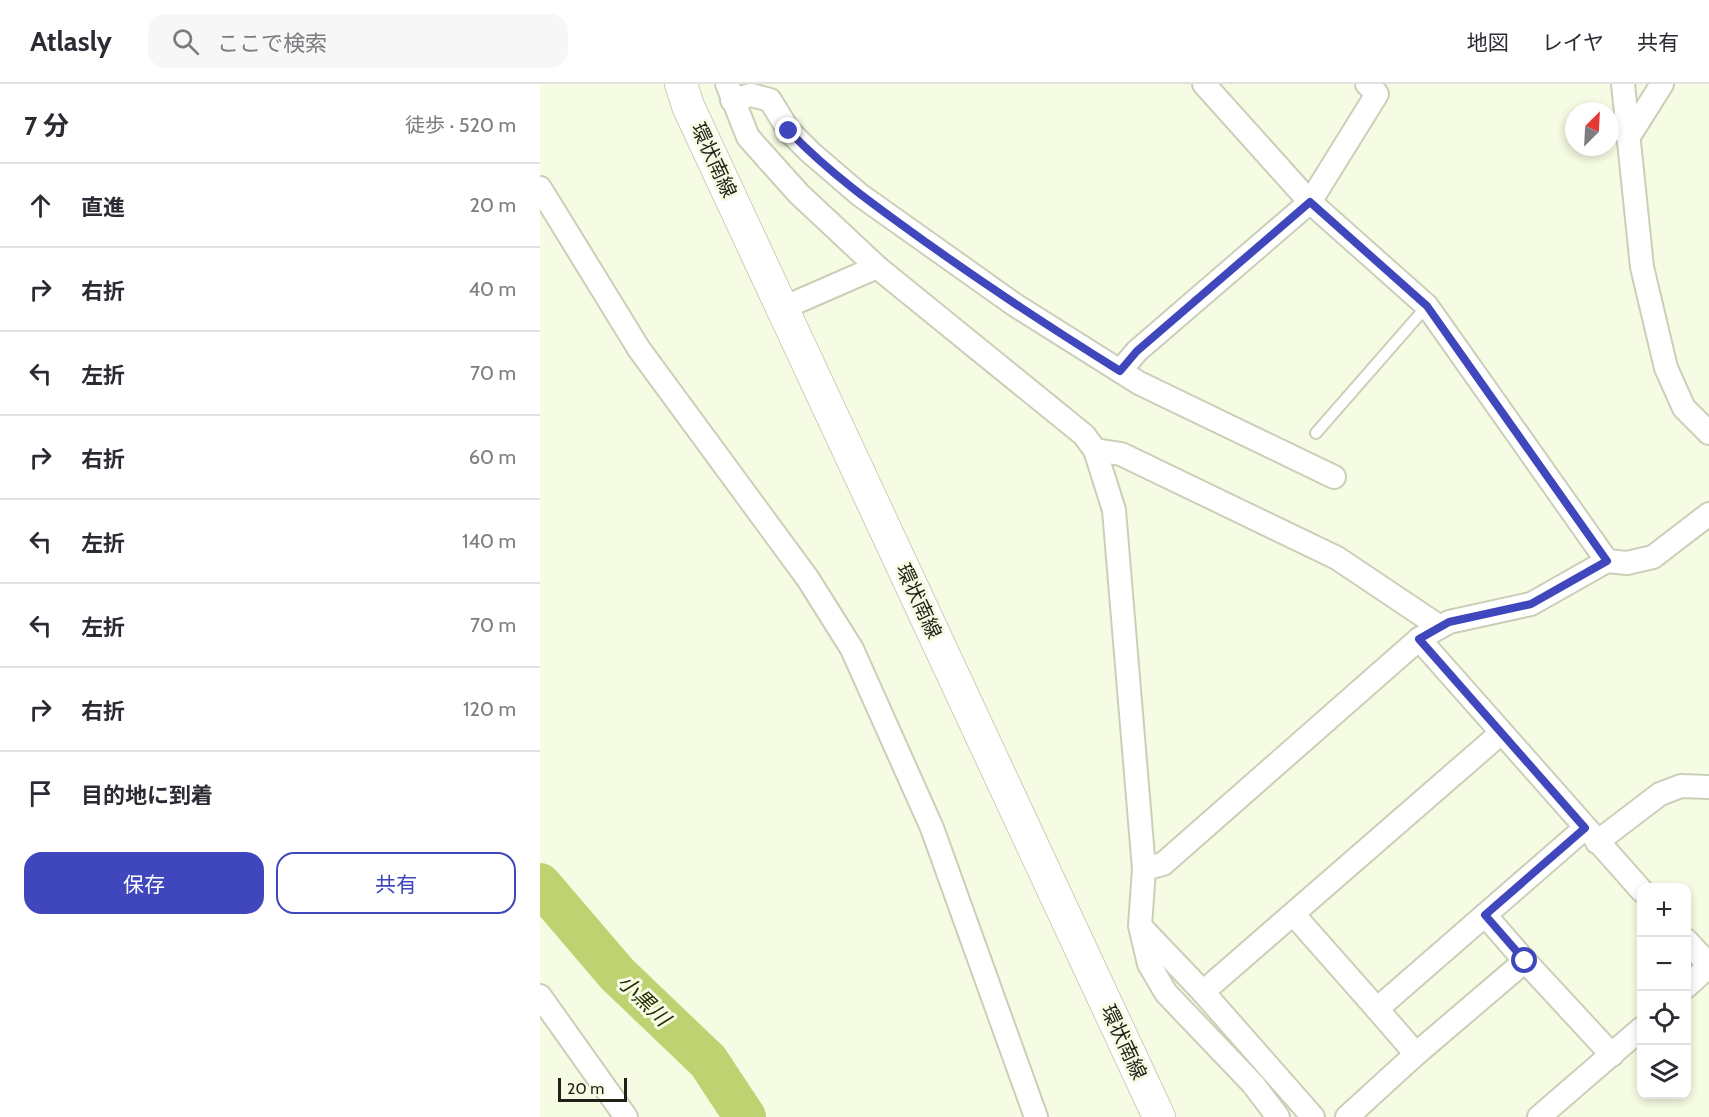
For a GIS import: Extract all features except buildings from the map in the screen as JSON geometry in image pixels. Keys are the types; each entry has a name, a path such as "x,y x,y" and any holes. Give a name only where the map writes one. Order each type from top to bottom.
{"street":[{"name":"環状南線","path":"681,84 688,106 1159,1117"},
{"path":"1204,84 1310,202 1427,306 1607,561"},
{"path":"1120,371 1137,351 1310,202 1377,94 1367,84"},
{"path":"1623,84 1642,267 1666,368 1684,408 1709,433"},
{"path":"1628,138 1662,84"},
{"path":"1278,1117 1253,1084 1166,993 1149,964 1140,926 1144,869 1114,510 1095,450 1084,435 877,267 772,167 748,137 730,92 770,100 789,131 860,195 1015,305 1120,371 1334,477"},
{"path":"540,188 547,218 639,349 808,579 852,649 932,828 1036,1117"},
{"path":"783,308 877,267"},
{"path":"1095,450 1121,454 1337,558 1440,627"},
{"path":"1144,869 1163,864 1419,639 1449,622 1531,604 1607,561 1627,563 1653,557 1709,514"},
{"path":"1419,639 1637,887"},
{"path":"1203,992 1501,733"},
{"path":"1377,1010 1485,915 1591,835 1660,794 1681,786 1709,787"},
{"path":"1294,915 1416,1054"},
{"path":"1485,915 1612,1055"},
{"path":"1140,926 1203,992 1313,1117"},
{"path":"1691,946 1709,966 1691,982"},
{"path":"1347,1117 1416,1054 1525,961"},
{"path":"540,996 626,1117"},
{"path":"1539,1117 1637,1032"}],"lane":[{"path":"1316,433 1427,306"}],"waterway":[{"name":"小黒川","path":"540,884 617,974 708,1061 745,1117"}],"route":[{"path":"789,131 860,195 1015,305 1120,371 1137,351 1310,202 1427,306 1607,561 1531,604 1449,622 1419,639 1585,828 1485,915 1525,961"}]}
